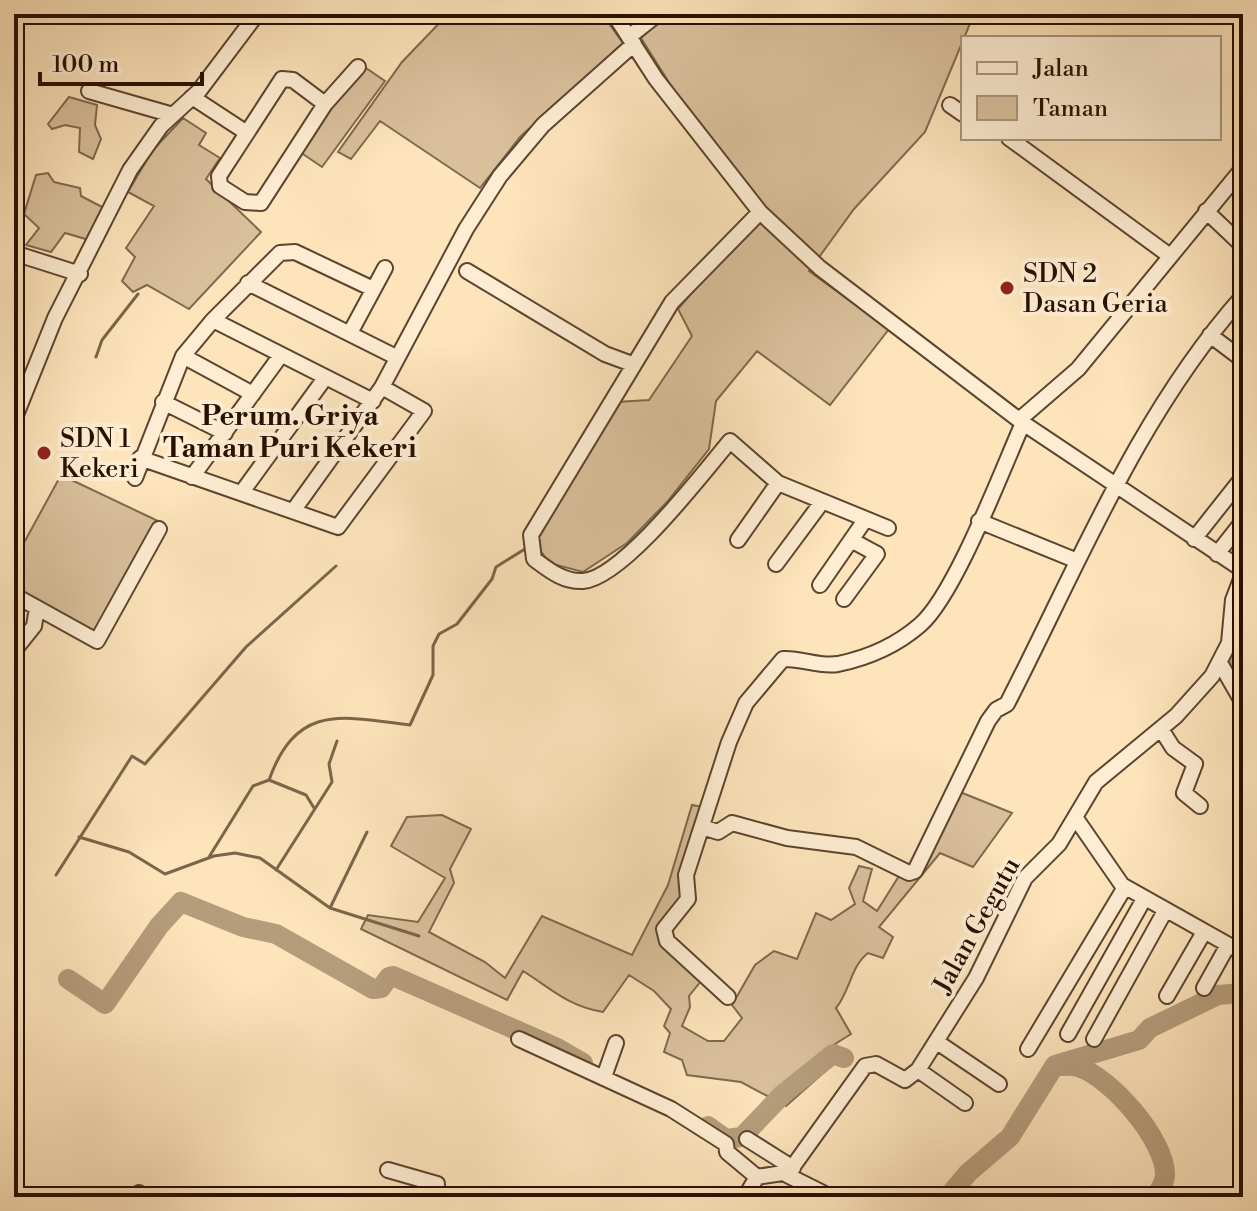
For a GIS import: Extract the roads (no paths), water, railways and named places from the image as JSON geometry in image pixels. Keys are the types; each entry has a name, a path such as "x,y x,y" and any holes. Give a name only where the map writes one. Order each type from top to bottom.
{"street":[{"path":"14,420 17,403 50,328 124,182 144,149 196,94 257,14"},
{"path":"614,14 670,98 760,212 820,268 1021,421 1243,572"},
{"path":"293,511 382,387 466,229 515,156 658,14"},
{"path":"325,104 293,80 282,79 218,184 245,202 257,205 325,104 358,67"},
{"path":"89,91 173,115"},
{"path":"196,94 250,130"},
{"path":"950,105 961,113"},
{"path":"1012,140 1170,256"},
{"path":"728,997 673,947 665,935 666,925 688,899 686,875 738,720 772,669 787,658 821,665 847,662 867,656 921,624 944,595 1021,421 1078,369 1243,168"},
{"path":"1206,211 1242,243"},
{"path":"760,212 672,302 531,535 534,559 556,576 585,581 626,557 660,524 730,441 778,483 888,528"},
{"path":"135,478 140,458 183,356 248,283 287,250 373,289"},
{"path":"14,253 80,274"},
{"path":"350,333 385,268"},
{"path":"467,271 605,354 632,364"},
{"path":"248,283 396,357"},
{"path":"702,827 718,832 732,823 787,838 856,847 909,873 915,871 988,721 1009,701 1075,560 1149,427 1210,335 1243,296"},
{"path":"213,320 373,401"},
{"path":"1210,335 1243,360"},
{"path":"192,477 281,355"},
{"path":"183,356 253,394"},
{"path":"242,492 325,378"},
{"path":"140,458 338,527 424,411 382,387"},
{"path":"163,402 225,433"},
{"path":"1194,539 1243,477"},
{"path":"738,540 778,483"},
{"path":"776,564 822,502"},
{"path":"820,585 865,520"},
{"path":"979,521 1075,560"},
{"path":"1217,554 1243,521"},
{"path":"14,595 97,641 159,529"},
{"path":"844,599 877,554 851,540"},
{"name":"Jalan Gegutu","path":"918,1070 987,957 1025,878 1059,844 1096,782 1161,729 1201,690 1220,663 1229,643 1233,600 1243,572"},
{"path":"14,651 34,626 37,608"},
{"path":"1220,663 1243,703"},
{"path":"1161,729 1173,748 1195,764 1184,793 1200,806"},
{"path":"1075,817 1125,887 1243,953"},
{"path":"1028,1049 1125,887"},
{"path":"1068,1034 1144,899"},
{"path":"1094,1039 1165,911"},
{"path":"1167,996 1204,932"},
{"path":"1204,988 1228,945"},
{"path":"519,1039 605,1074 698,1126 726,1144 727,1152 757,1177"},
{"path":"937,1042 999,1084"},
{"path":"605,1074 616,1043"},
{"path":"745,1197 757,1177 790,1171 865,1066 876,1064 905,1080 918,1070 965,1103"},
{"path":"747,1139 831,1197"},
{"path":"388,1170 437,1184 437,1197"}],"waterway":[{"path":"96,357 102,340 138,294"},
{"path":"269,780 280,755 293,737 308,726 343,718 410,725 433,675 433,646 439,634 457,624 492,579 496,567 525,549"},
{"path":"56,875 132,756 145,764 246,647 336,566"},
{"path":"1243,624 1236,651 1243,678"},
{"path":"276,870 332,782 329,764 337,741"},
{"path":"209,857 253,786 269,780 306,795 314,808"},
{"path":"330,908 367,832"},
{"path":"79,837 129,852 165,874 214,856 235,853 260,858 330,908 419,936"},
{"path":"68,979 105,1004 159,926 181,902 243,927 276,934 373,989 381,988 393,976 557,1048 583,1063"},
{"path":"948,1197 968,1173 1010,1137 1055,1065 1139,1040 1150,1028 1218,995 1243,993"},
{"path":"708,1126 726,1139 742,1137 783,1094 833,1054 844,1058"},
{"path":"1059,1066 1078,1067 1106,1083 1146,1128 1163,1160 1165,1174 1155,1197"}],"place":[{"name":"SDN 2 Dasan Geria","path":"1007,288"},
{"name":"SDN 1 Kekeri","path":"44,453"}],"district":[{"name":"Perum. Griya Taman Puri Kekeri","path":"290,431"}]}
